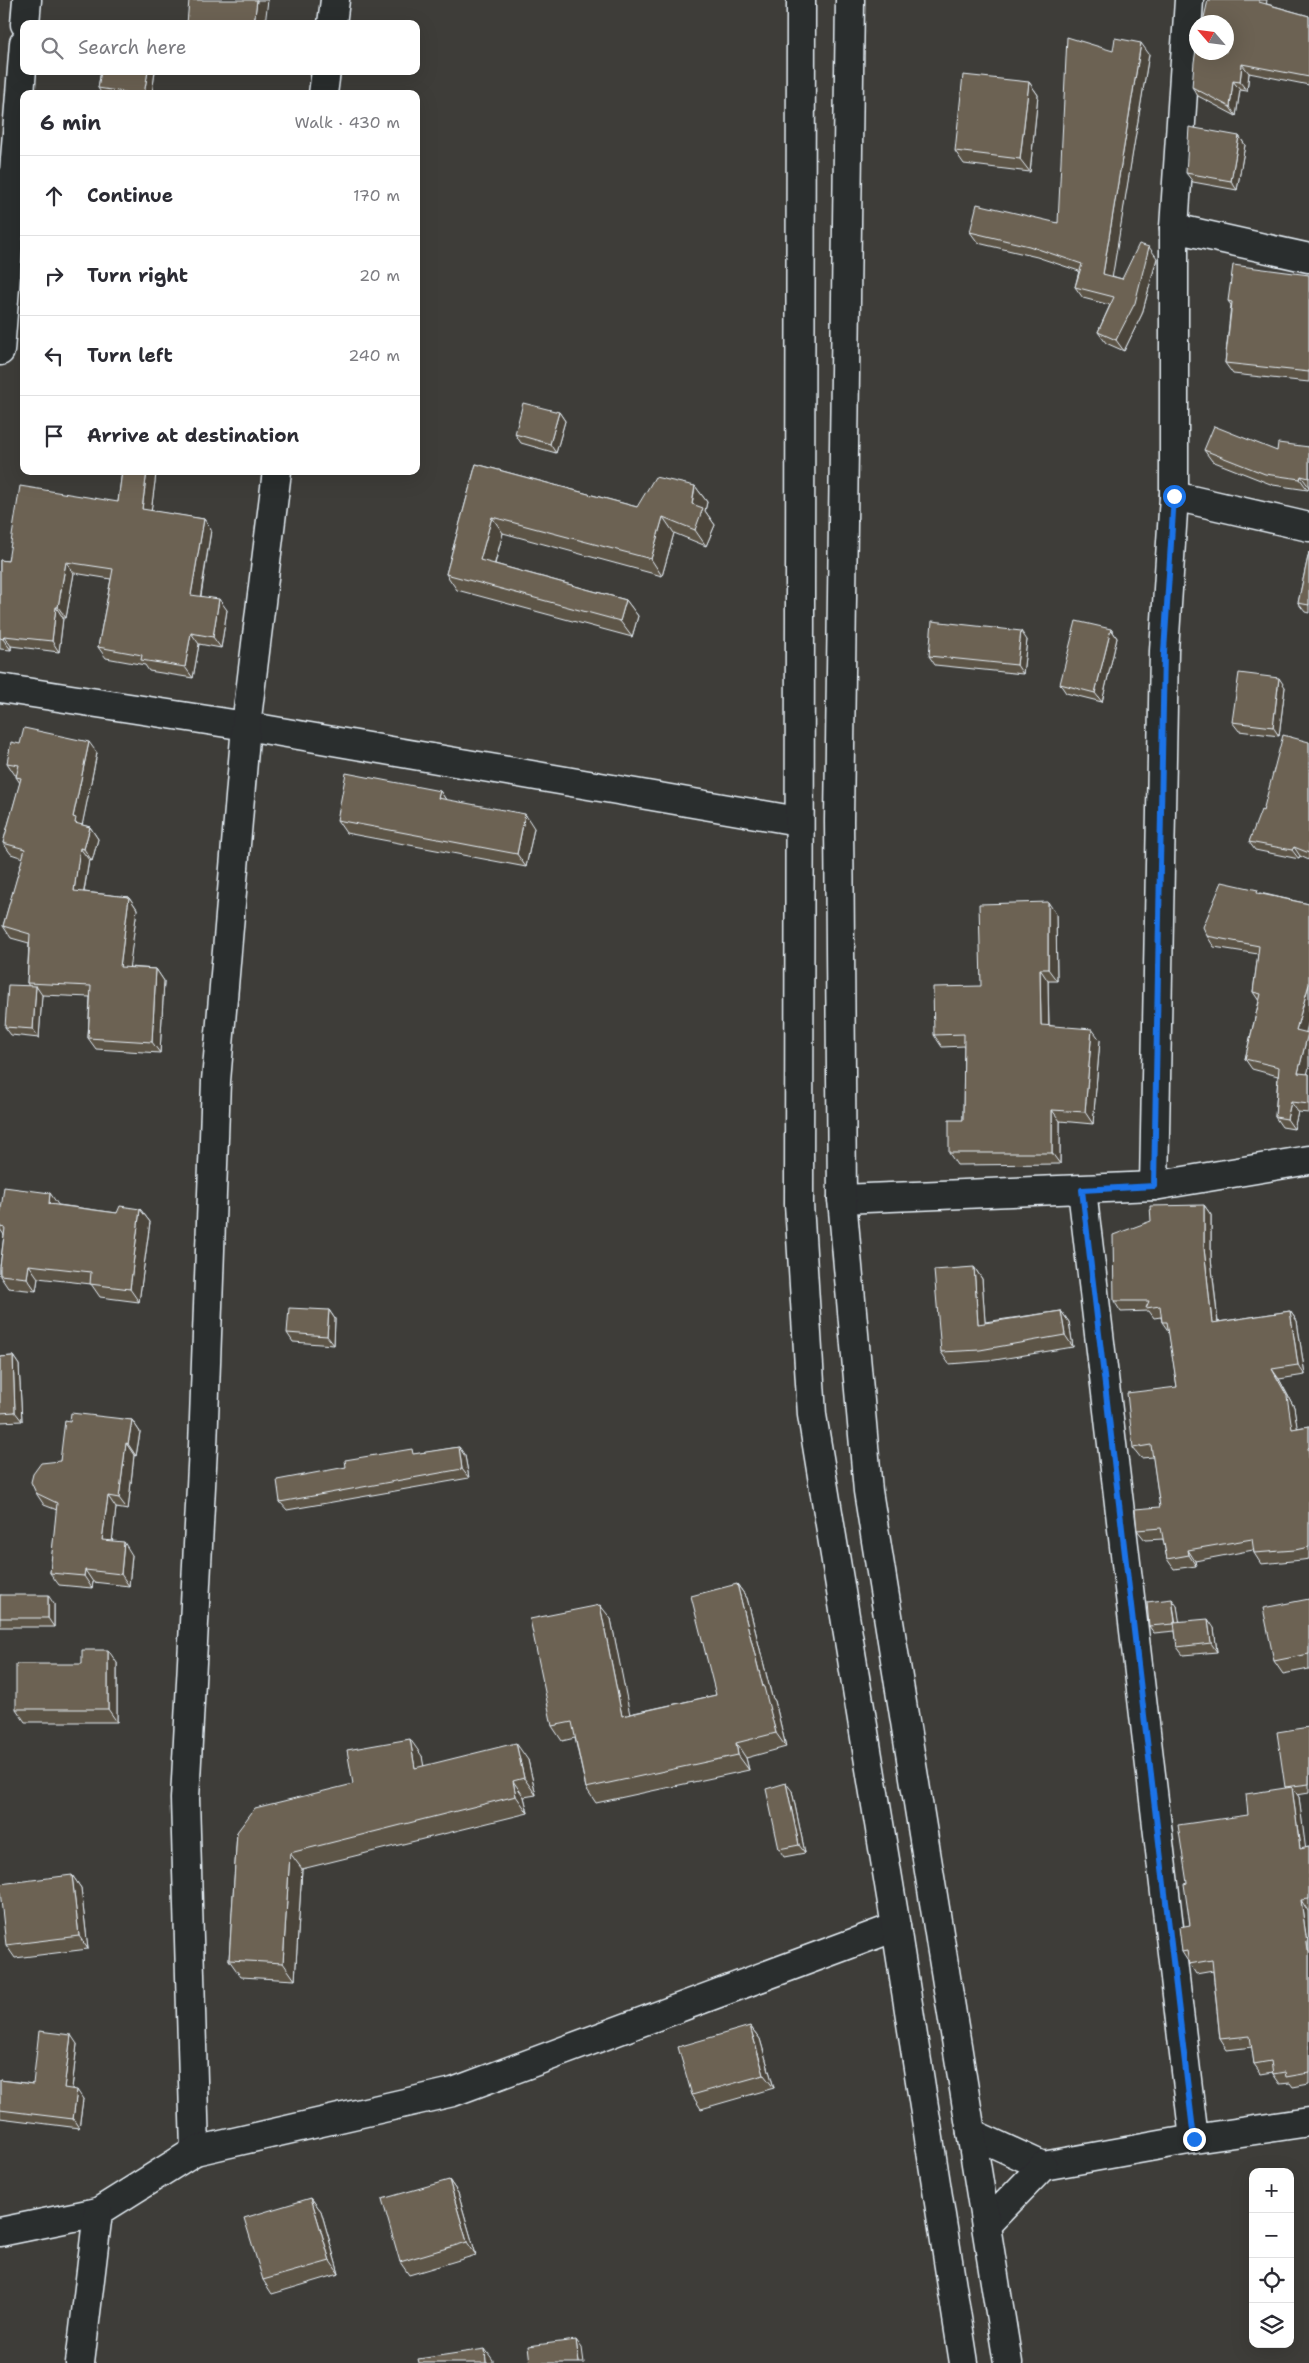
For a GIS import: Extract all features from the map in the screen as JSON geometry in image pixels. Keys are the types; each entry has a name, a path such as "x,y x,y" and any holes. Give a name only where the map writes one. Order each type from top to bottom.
{"street":[{"path":"25,20 27,0"},
{"path":"332,20 335,0"},
{"path":"800,0 799,1204 812,1415 896,1927 964,2363"},
{"path":"850,0 840,879 842,1199 868,1491 1008,2363"},
{"path":"1154,1186 1164,652 1174,496 1174,228 1189,0"},
{"path":"20,90 22,75"},
{"path":"324,90 325,75"},
{"path":"0,351 20,94"},
{"path":"1174,228 1309,258"},
{"path":"195,2151 185,1799 203,1447 216,1081 246,726 277,475"},
{"path":"1174,496 1309,527"},
{"path":"0,688 246,726 798,821"},
{"path":"799,885 840,879"},
{"path":"842,1199 1154,1186 1309,1160"},
{"path":"1082,1190 1194,2139"},
{"path":"0,2232 98,2212 195,2151 453,2092 896,1927"},
{"path":"971,2133 1043,2166 1194,2139 1309,2122"},
{"path":"986,2225 1043,2166"},
{"path":"80,2363 98,2212"}],"building":[{"path":"189,0 257,0 254,20 187,20"},
{"path":"1208,0 1259,0 1259,2 1309,16 1309,77 1242,64 1240,82 1233,81 1230,107 1192,87 1194,60 1234,60 1234,15 1205,15"},
{"path":"1067,37 1113,51 1115,38 1141,43 1103,274 1122,279 1139,244 1149,247 1135,303 1116,340 1098,332 1114,297 1075,287 1082,264 1029,246 970,232 977,204 1058,223"},
{"path":"100,75 147,75 145,90 98,88"},
{"path":"963,75 1029,82 1020,159 955,151"},
{"path":"1189,127 1239,136 1231,181 1186,173"},
{"path":"1233,265 1309,275 1309,372 1225,363 1232,302 1228,301"},
{"path":"523,403 559,412 550,444 515,434"},
{"path":"1214,426 1277,451 1278,443 1309,447 1309,478 1301,476 1300,479 1265,474 1204,450"},
{"path":"476,464 637,507 655,477 695,486 692,504 703,508 695,530 663,517 651,559 492,517 480,560 626,600 620,621 446,574"},
{"path":"121,475 146,475 142,509 204,519 191,595 219,599 213,637 191,633 185,667 141,660 142,655 98,647 113,569 66,562 58,607 56,607 52,641 4,636 3,639 0,638 0,560 8,561 20,486 118,502"},
{"path":"1309,552 1309,605 1298,603"},
{"path":"932,621 1021,631 1017,665 929,656"},
{"path":"1076,621 1111,629 1095,693 1060,684"},
{"path":"1239,673 1279,678 1273,727 1232,722"},
{"path":"24,728 89,742 73,817 76,818 75,823 90,827 84,849 80,848 74,891 129,897 120,967 156,969 152,1042 88,1038 91,986 27,983 30,934 3,926 25,849 3,843 21,778 16,777 19,765 7,763 11,742 20,744"},
{"path":"1283,735 1309,742 1309,853 1294,847 1292,850 1249,842 1261,810 1263,811"},
{"path":"346,773 440,791 438,798 525,814 517,854 337,820"},
{"path":"1222,882 1258,890 1257,893 1309,904 1309,984 1296,1030 1308,1033 1298,1073 1309,1074 1309,1104 1291,1102 1287,1119 1275,1117 1279,1067 1245,1059 1261,994 1253,992 1259,946 1207,936 1203,927"},
{"path":"1048,902 1048,969 1040,969 1041,1025 1092,1029 1085,1112 1052,1110 1052,1153 949,1153 949,1120 963,1120 964,1034 934,1035 933,987 981,986 979,904"},
{"path":"8,985 36,986 33,1029 5,1027"},
{"path":"4,1187 50,1193 49,1204 117,1213 120,1206 140,1209 130,1289 90,1284 91,1272 29,1265 27,1278 0,1275 5,1228 0,1227"},
{"path":"1204,1205 1204,1248 1212,1323 1290,1311 1298,1365 1272,1369 1287,1396 1292,1429 1309,1426 1309,1547 1254,1553 1252,1539 1188,1550 1189,1555 1167,1559 1161,1528 1137,1530 1135,1509 1160,1507 1151,1445 1133,1448 1127,1393 1177,1387 1167,1322 1162,1322 1160,1306 1146,1308 1149,1301 1114,1301 1113,1235 1151,1221 1150,1206"},
{"path":"974,1267 978,1324 1061,1311 1065,1335 980,1350 941,1352 934,1270"},
{"path":"289,1308 329,1310 327,1336 287,1333"},
{"path":"13,1356 15,1412 0,1413 0,1357"},
{"path":"71,1413 132,1420 128,1444 126,1443 119,1498 108,1496 102,1540 124,1542 121,1574 85,1570 84,1576 50,1573 57,1503 36,1493 31,1482 33,1474 41,1463 60,1461 65,1420 70,1421"},
{"path":"459,1447 462,1469 280,1502 277,1480 346,1467 345,1460 412,1449 413,1454"},
{"path":"737,1584 776,1733 736,1743 738,1755 586,1788 572,1722 552,1726 530,1619 600,1605 622,1716 716,1695 691,1596"},
{"path":"0,1595 48,1595 48,1618 0,1618"},
{"path":"1172,1599 1174,1624 1149,1626 1147,1602"},
{"path":"1309,1599 1309,1654 1274,1661 1263,1608"},
{"path":"1208,1619 1211,1643 1177,1647 1174,1622"},
{"path":"82,1650 108,1650 108,1709 16,1709 16,1664 82,1664"},
{"path":"1309,1727 1309,1784 1285,1787 1277,1732"},
{"path":"410,1739 415,1768 516,1743 524,1778 513,1781 516,1796 290,1853 283,1963 229,1960 237,1832 255,1808 353,1784 347,1750"},
{"path":"786,1783 799,1845 779,1849 766,1789"},
{"path":"1292,1787 1300,1849 1309,1847 1309,1899 1301,1900 1309,1951 1309,2073 1286,2077 1285,2072 1273,2074 1271,2061 1254,2064 1250,2036 1220,2039 1212,1960 1189,1964 1187,1951 1182,1952 1179,1927 1190,1925 1184,1884 1187,1883 1178,1825 1248,1815 1246,1794"},
{"path":"72,1875 79,1936 6,1945 0,1884"},
{"path":"750,2026 764,2075 692,2095 678,2047"},
{"path":"39,2031 71,2035 64,2088 77,2090 73,2119 0,2110 0,2080 33,2084"},
{"path":"449,2180 467,2242 400,2262 382,2199"},
{"path":"311,2198 330,2261 263,2280 244,2218"},
{"path":"576,2340 579,2363 530,2363 528,2346"},
{"path":"485,2349 486,2363 419,2363 418,2359"}],"route":[{"path":"1174,496 1164,652 1154,1186 1082,1190 1194,2139"}]}
